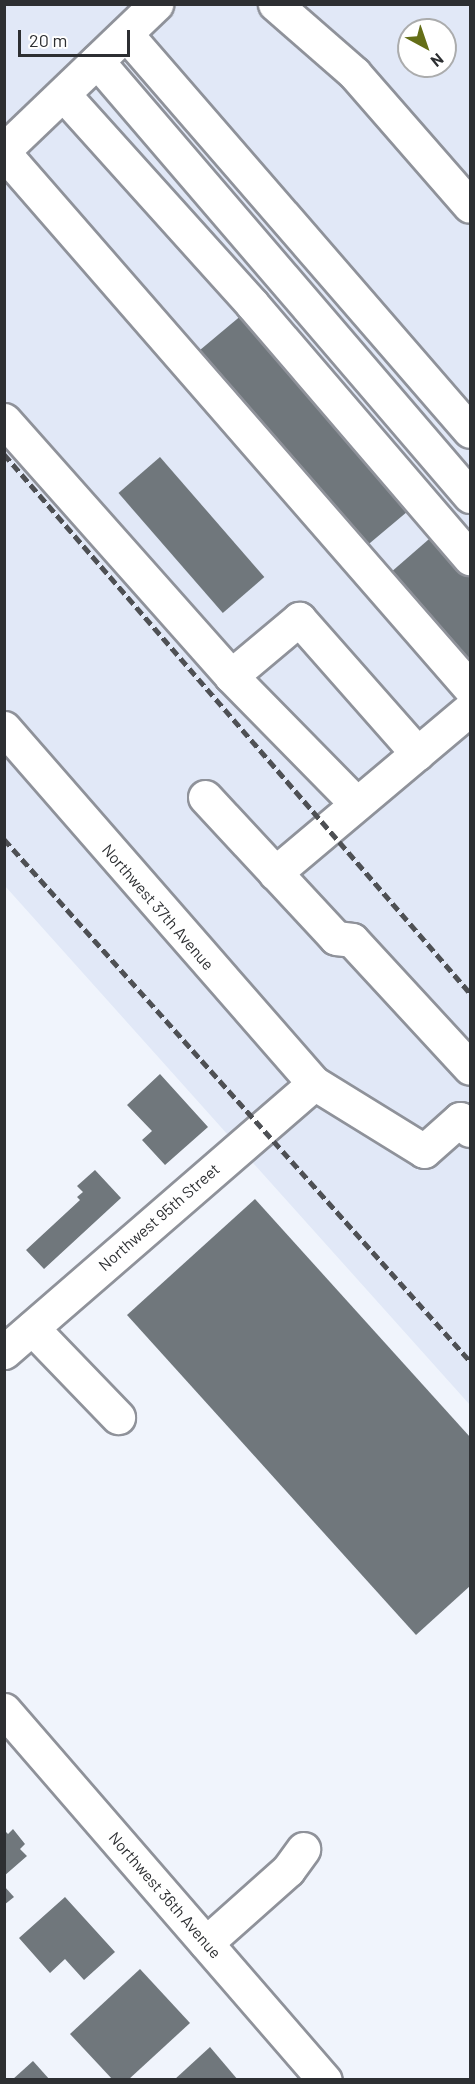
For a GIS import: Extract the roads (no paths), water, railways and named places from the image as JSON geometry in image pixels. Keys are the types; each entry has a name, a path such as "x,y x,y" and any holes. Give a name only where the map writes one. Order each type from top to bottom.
{"street":[{"path":"156,4 4,151 471,688"},
{"path":"275,4 354,73 471,206"},
{"path":"126,34 471,431"},
{"path":"96,61 471,495"},
{"path":"63,94 252,304 471,558"},
{"path":"4,420 231,676 356,802"},
{"path":"231,676 299,619 417,753"},
{"path":"275,873 356,802 471,709"},
{"name":"Northwest 37th Avenue","path":"4,728 314,1083 424,1151 467,1119"},
{"path":"205,797 336,938 352,940 471,1068"},
{"name":"Northwest 95th Street","path":"4,1352 314,1083"},
{"path":"32,1328 118,1418"},
{"name":"Northwest 36th Avenue","path":"4,1710 325,2079"},
{"path":"206,1942 288,1870 303,1849"}],"railway":[{"path":"4,454 470,993"},
{"path":"4,839 470,1361"}]}
